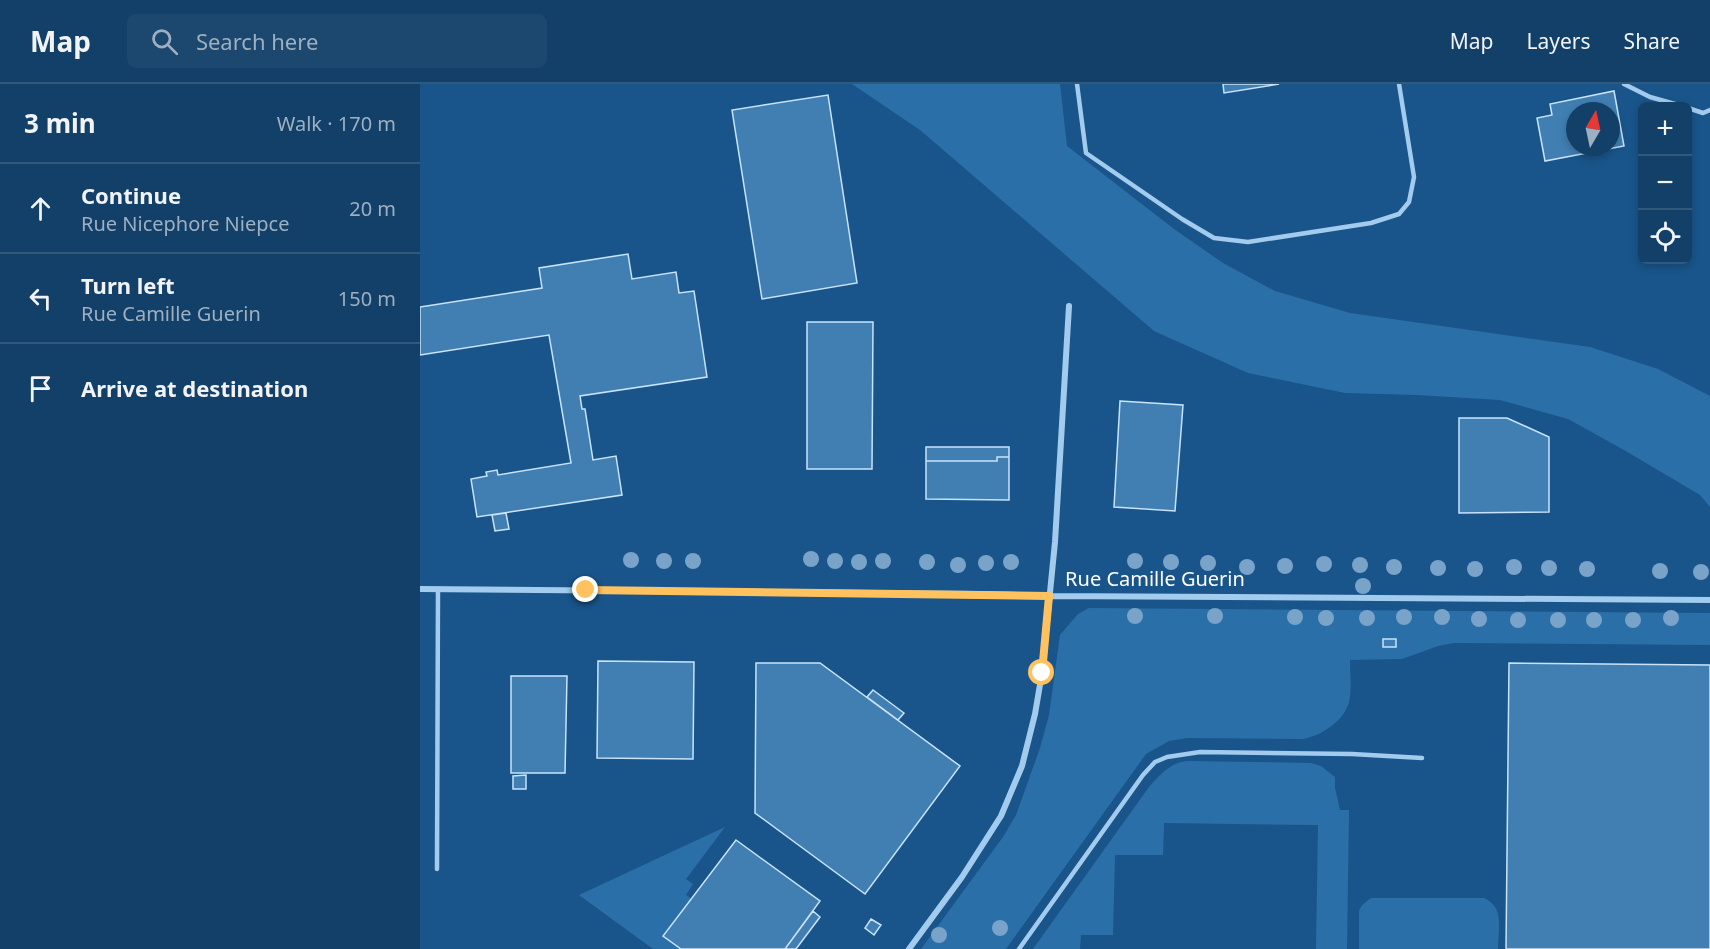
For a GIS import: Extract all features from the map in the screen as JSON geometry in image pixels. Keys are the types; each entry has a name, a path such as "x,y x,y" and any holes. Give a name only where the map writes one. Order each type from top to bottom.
{"street":[{"path":"909,949 963,877 1001,816 1022,766 1035,714 1042,673 1055,542 1069,306"},
{"name":"Rue Camille Guerin","path":"420,589 1710,600"}],"lane":[{"path":"1077,84 1086,153 1182,219 1214,238 1248,242 1371,223 1399,214 1409,202 1414,177 1399,84"},
{"path":"1624,84 1650,97 1668,102"},
{"path":"1692,109 1703,112 1710,110"},
{"path":"437,869 438,589"},
{"path":"1019,949 1143,775 1155,762 1167,757 1200,752 1352,754 1422,758"}],"shaded area":[{"path":"852,84 1060,84 1067,146 1174,229 1223,263 1275,291 1350,313 1590,347 1658,369 1710,396 1710,507 1700,495 1568,419 1500,400 1345,393 1248,373 1154,331 920,130"},
{"path":"1089,608 1710,613 1710,645 1454,643 1438,646 1402,659 1350,660 1350,692 1346,709 1337,721 1317,735 1303,739 1187,738 1169,741 1146,754 1006,949 921,949 1003,837 1016,815 1049,715 1060,635 1078,614"},
{"path":"1189,761 1311,763 1321,766 1335,777 1340,810 1349,810 1347,949 1316,949 1318,825 1164,823 1163,855 1115,855 1113,935 1081,935 1080,949 1033,949 1149,787 1171,766"},
{"path":"725,827 686,879 693,884 686,895 692,899 664,936 681,949 653,949 579,895"},
{"path":"1371,898 1484,898 1491,902 1498,913 1498,949 1359,949 1359,911 1362,905"}],"building":[{"path":"1223,84 1279,84 1224,93"},
{"path":"1614,91 1616,102 1566,102 1566,156 1571,156 1545,161 1537,118 1552,115 1550,104"},
{"path":"828,95 857,283 762,299 732,110"},
{"path":"1620,124 1624,146 1620,147"},
{"path":"628,254 632,279 676,272 679,293 694,291 707,377 580,396 582,409 585,409 593,460 616,456 622,495 477,517 471,479 487,476 486,472 497,470 498,475 571,463 549,335 420,355 420,307 542,288 539,268"},
{"path":"807,322 873,322 872,469 807,469"},
{"path":"1120,401 1183,405 1175,511 1114,507"},
{"path":"1459,418 1507,418 1549,437 1549,512 1459,513"},
{"path":"926,447 1009,447 1009,457 997,457 997,461 926,461"},
{"path":"997,457 1009,457 1009,500 926,499 926,461 997,461"},
{"path":"506,513 509,529 495,531 492,515"},
{"path":"1383,639 1396,639 1396,647 1383,647"},
{"path":"598,661 694,662 693,759 597,758"},
{"path":"756,663 820,663 960,766 865,894 755,813"},
{"path":"1509,663 1710,665 1710,949 1506,949"},
{"path":"511,676 567,676 565,773 511,773"},
{"path":"873,690 904,713 898,720 867,697"},
{"path":"526,775 526,789 513,789 513,776"},
{"path":"736,840 820,901 785,949 681,949 663,936"},
{"path":"813,911 820,917 796,949 785,949"},
{"path":"871,919 881,925 874,935 865,928"}],"route":[{"path":"586,590 1049,596 1042,673"}]}
